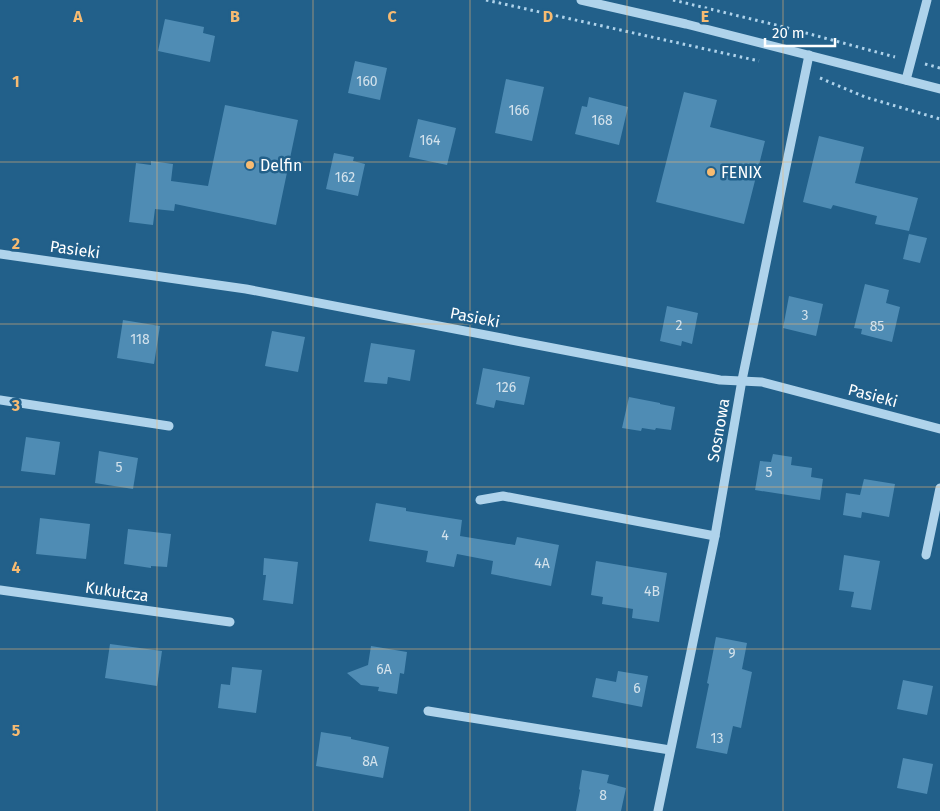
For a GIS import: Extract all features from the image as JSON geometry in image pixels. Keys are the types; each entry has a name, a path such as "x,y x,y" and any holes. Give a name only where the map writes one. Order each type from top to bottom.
{"street":[{"path":"581,0 686,24 940,90"},
{"path":"906,80 926,0"},
{"name":"Sosnowa","path":"658,811 715,536 742,380 809,55"},
{"name":"Pasieki","path":"0,254 246,289 720,380 762,382 940,429"},
{"path":"0,400 169,426"},
{"path":"926,555 940,488"},
{"path":"480,500 503,496 715,536"},
{"name":"Kukułcza","path":"0,590 230,622"},
{"path":"428,711 670,750"}],"path":[{"path":"486,0 761,62"},
{"path":"673,0 780,26 894,57 901,54"},
{"path":"806,72 865,97 940,119"}],"building":[{"path":"165,19 204,27 203,33 215,36 210,62 158,51"},
{"path":"355,61 387,68 380,100 348,93"},
{"path":"506,79 544,87 532,141 495,133"},
{"name":"FENIX","path":"684,92 717,100 710,127 765,141 744,224 656,202"},
{"path":"589,97 628,107 619,145 575,134 582,106 587,107"},
{"name":"Delfin","path":"225,105 298,120 276,225 175,204 174,211 155,209 153,225 129,222 136,163 151,165 151,161 173,164 171,181 208,186"},
{"path":"418,119 456,128 447,165 409,157"},
{"path":"819,136 864,147 855,183 918,198 909,231 875,224 877,216 833,205 831,209 803,202"},
{"path":"334,153 354,157 353,161 365,164 358,196 326,189"},
{"path":"909,234 927,238 920,263 903,259"},
{"path":"865,284 889,290 886,303 900,307 892,342 861,334 862,329 854,328"},
{"path":"789,296 823,304 816,336 783,328"},
{"path":"667,306 698,313 692,344 682,341 681,346 660,341"},
{"path":"123,320 160,326 154,364 117,358"},
{"path":"272,331 305,337 298,372 265,366"},
{"path":"371,343 415,350 410,381 388,377 387,384 364,382"},
{"path":"483,368 530,377 524,405 496,400 494,408 476,404"},
{"path":"629,397 675,407 671,430 642,428 641,431 622,428"},
{"path":"26,437 60,442 55,475 21,471"},
{"path":"99,451 138,458 133,489 95,483"},
{"path":"773,454 792,457 791,465 812,468 811,477 823,479 820,500 755,490 760,461 771,462"},
{"path":"864,479 895,484 889,517 862,512 861,518 843,515 846,493 860,495"},
{"path":"376,503 406,508 406,511 462,520 460,536 515,545 517,537 559,545 551,586 491,574 493,561 457,554 454,567 426,562 428,551 369,541"},
{"path":"40,518 90,524 86,559 36,554"},
{"path":"128,529 171,534 167,567 151,566 151,568 124,564"},
{"path":"844,555 880,561 871,610 851,607 854,592 839,590"},
{"path":"264,558 298,562 293,604 263,600 266,575 263,575"},
{"path":"596,561 667,573 659,622 632,618 633,609 602,604 603,597 591,595"},
{"path":"716,637 747,643 742,669 752,672 741,728 733,726 727,754 696,748"},
{"path":"110,644 162,651 157,686 105,678"},
{"path":"371,646 407,652 404,674 400,673 397,694 378,691 379,687 361,685 347,673 368,665"},
{"path":"232,667 262,670 256,713 218,708 221,684 230,685"},
{"path":"618,671 648,676 642,707 592,697 596,678 616,682"},
{"path":"903,680 933,686 927,715 897,709"},
{"path":"321,732 351,737 351,739 389,747 383,778 316,766"},
{"path":"903,758 933,764 927,794 897,788"},
{"path":"582,770 609,775 607,783 626,788 621,811 576,811"}],"place":[{"name":"Delfin","path":"250,165"},
{"name":"FENIX","path":"711,172"}]}
